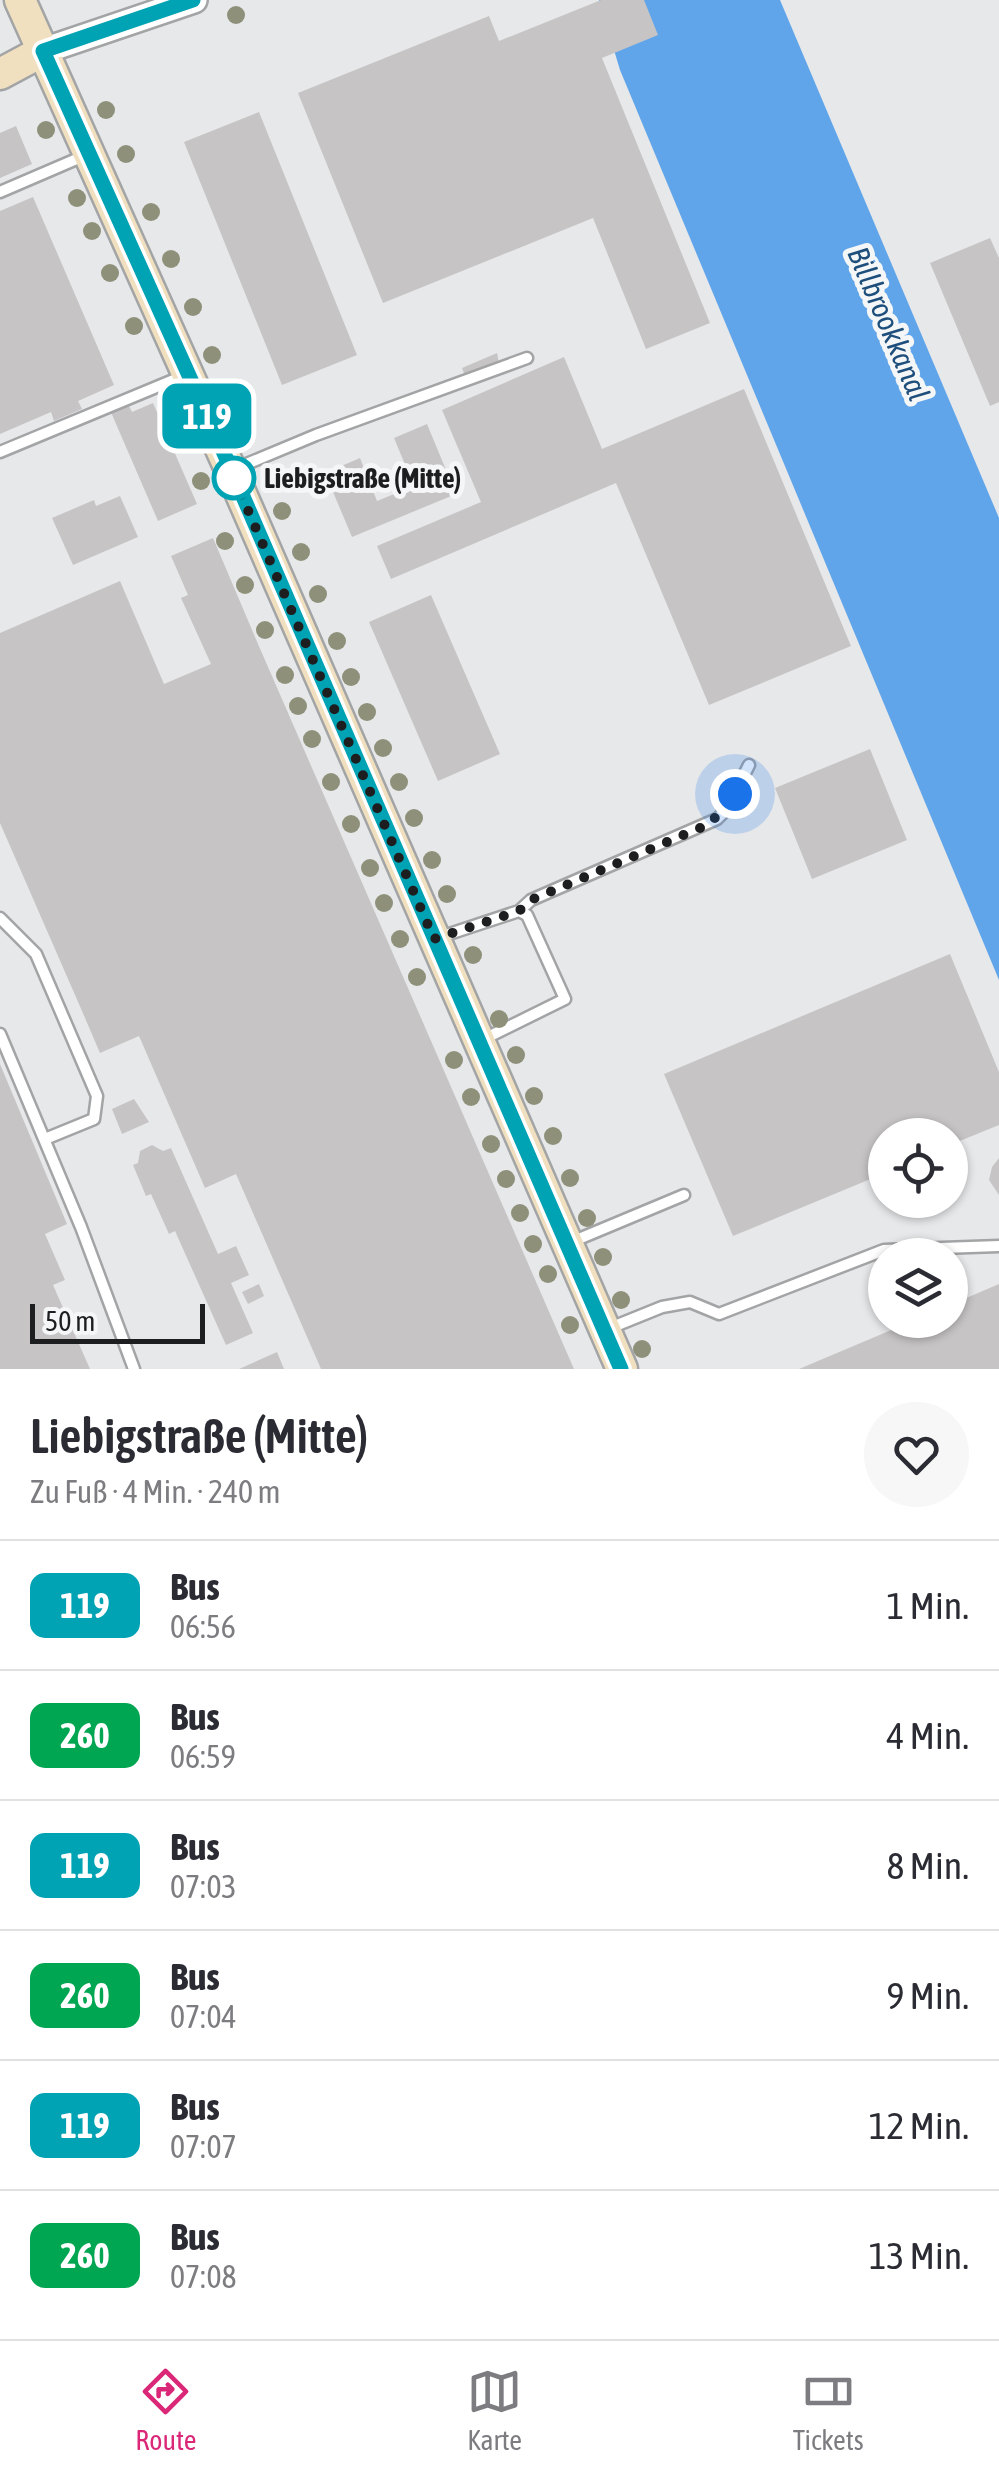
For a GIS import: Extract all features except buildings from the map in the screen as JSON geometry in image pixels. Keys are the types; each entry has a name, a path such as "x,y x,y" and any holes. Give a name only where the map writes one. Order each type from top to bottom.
{"main road":[{"path":"20,0 232,471 622,1369"},
{"path":"0,53 43,51"},
{"path":"0,74 43,51"}],"street":[{"path":"43,51 194,0"}],"lane":[{"path":"0,192 88,154"},
{"path":"232,471 316,435 527,358"},
{"path":"0,452 189,374"},
{"path":"434,939 519,911 531,900 717,819 749,764"},
{"path":"478,1041 565,1000 527,915 519,911"},
{"path":"0,918 36,954 96,1096 94,1119 45,1139"},
{"path":"0,1034 134,1369"},
{"path":"568,1244 684,1196"},
{"path":"605,1330 662,1307 690,1302 719,1314 884,1250 999,1246"}],"water":[{"name":"Billbrookkanal","path":"599,0 780,0 999,518 999,980 620,70"}],"bus line":[{"name":"119","path":"193,0 43,51 232,471 621,1369"}],"place":[{"name":"Liebigstraße (Mitte)","path":"234,478"}],"route":[{"path":"234,478 434,939 519,911 531,900 707,825 717,819 735,794"}]}
